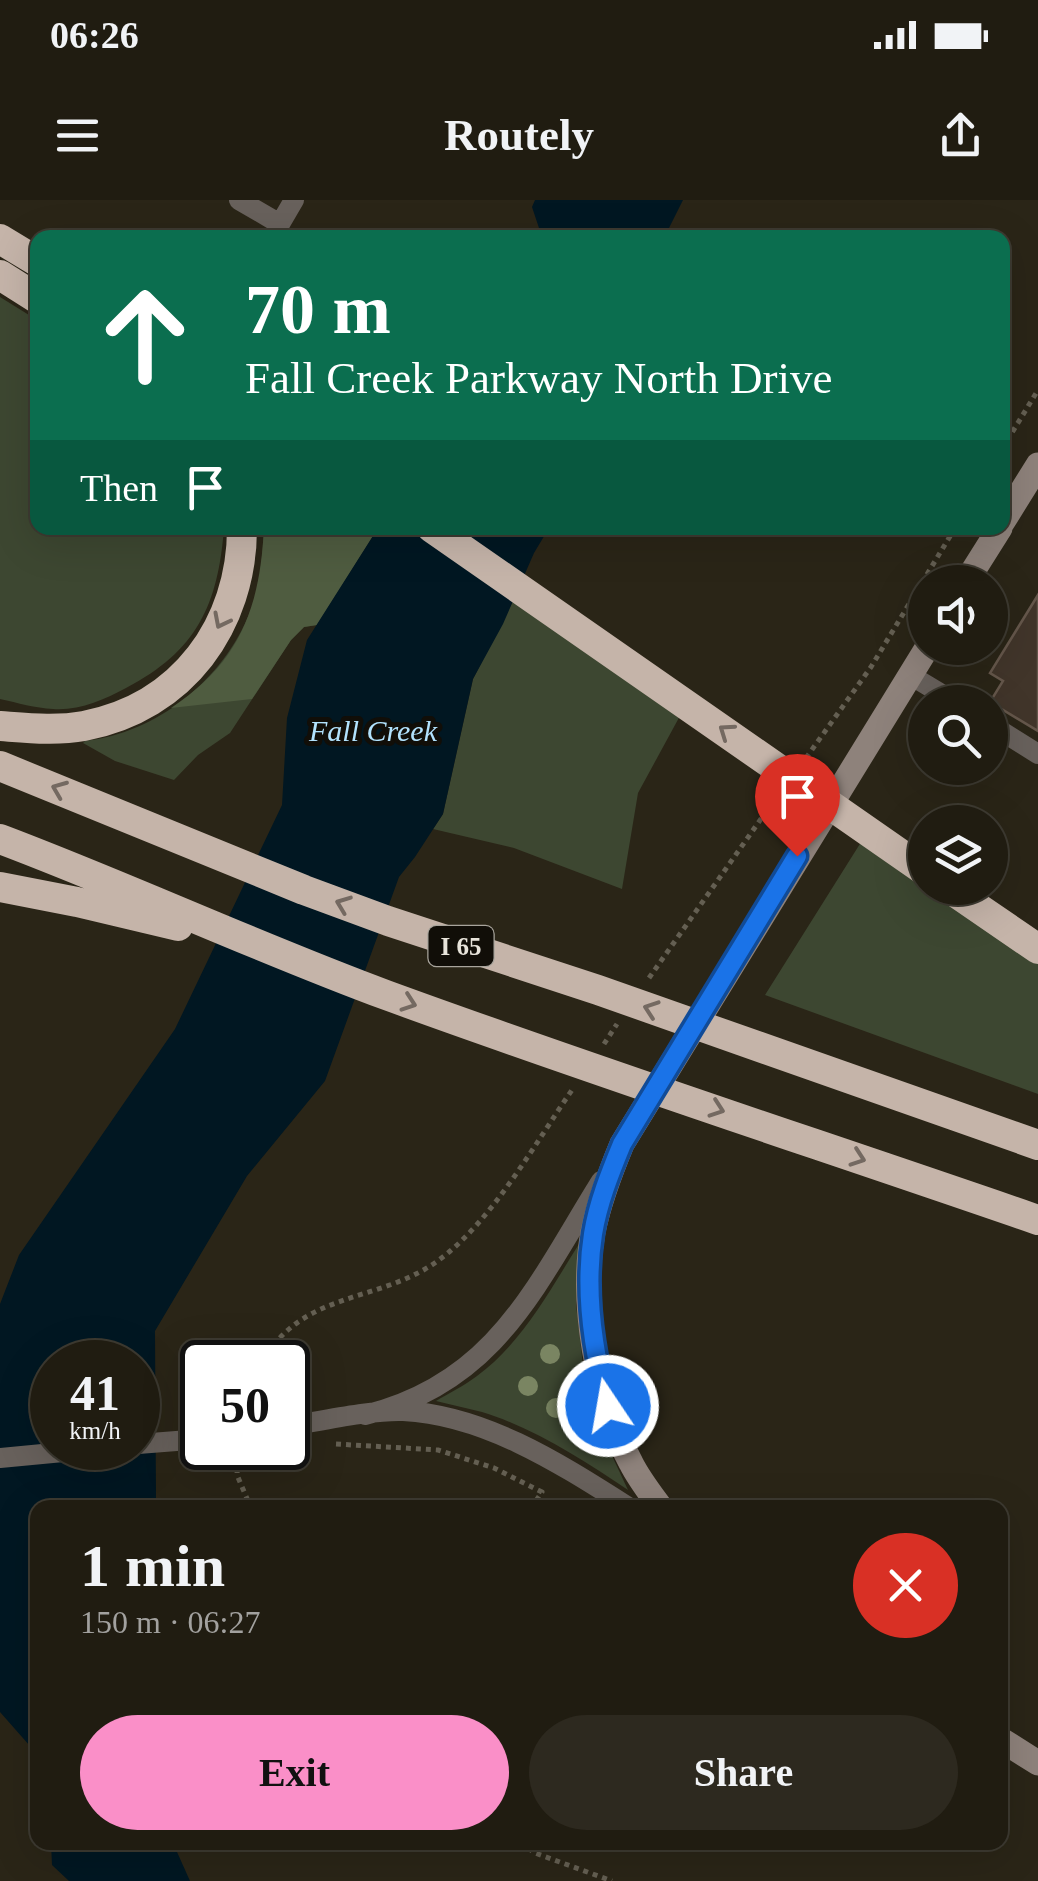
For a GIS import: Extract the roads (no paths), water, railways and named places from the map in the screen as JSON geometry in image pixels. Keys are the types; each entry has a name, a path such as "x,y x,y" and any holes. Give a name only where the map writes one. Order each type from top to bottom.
{"highway":[{"path":"0,239 30,257"},
{"path":"0,275 30,293"},
{"path":"0,726 38,729 99,722 134,709 185,674 222,623 233,597 242,535"},
{"path":"442,535 908,859"},
{"name":"I 65","path":"0,766 388,922 598,990 1038,1146"},
{"name":"I 65","path":"0,840 386,995 1038,1220"},
{"path":"0,887 253,944"},
{"path":"974,905 1038,949"}],"main road":[{"path":"1010,510 1038,465"},
{"path":"976,565 995,535"},
{"path":"655,1500 621,1442 602,1383 591,1321 590,1264 602,1197 622,1144 916,665"},
{"path":"1008,1744 1038,1762"}],"street":[{"path":"239,200 280,224 294,200"},
{"path":"910,675 926,685"},
{"path":"1008,735 1038,754"},
{"path":"365,1415 396,1408 435,1389 480,1357 523,1306 622,1144"},
{"path":"310,1423 400,1411 438,1415 522,1445 617,1500"},
{"path":"0,1458 30,1455"}],"water":[{"path":"535,200 683,200 668,230 540,230 532,207"},
{"name":"Fall Creek","path":"374,535 545,535 473,679 443,814 399,877 325,1081 247,1176 155,1331 155,1340 30,1340 30,1470 156,1470 156,1500 30,1500 30,1746 0,1712 0,1304 19,1255 175,1029 282,805 287,718 307,640"},
{"path":"51,1850 176,1850 190,1881 69,1881 52,1865"}]}
